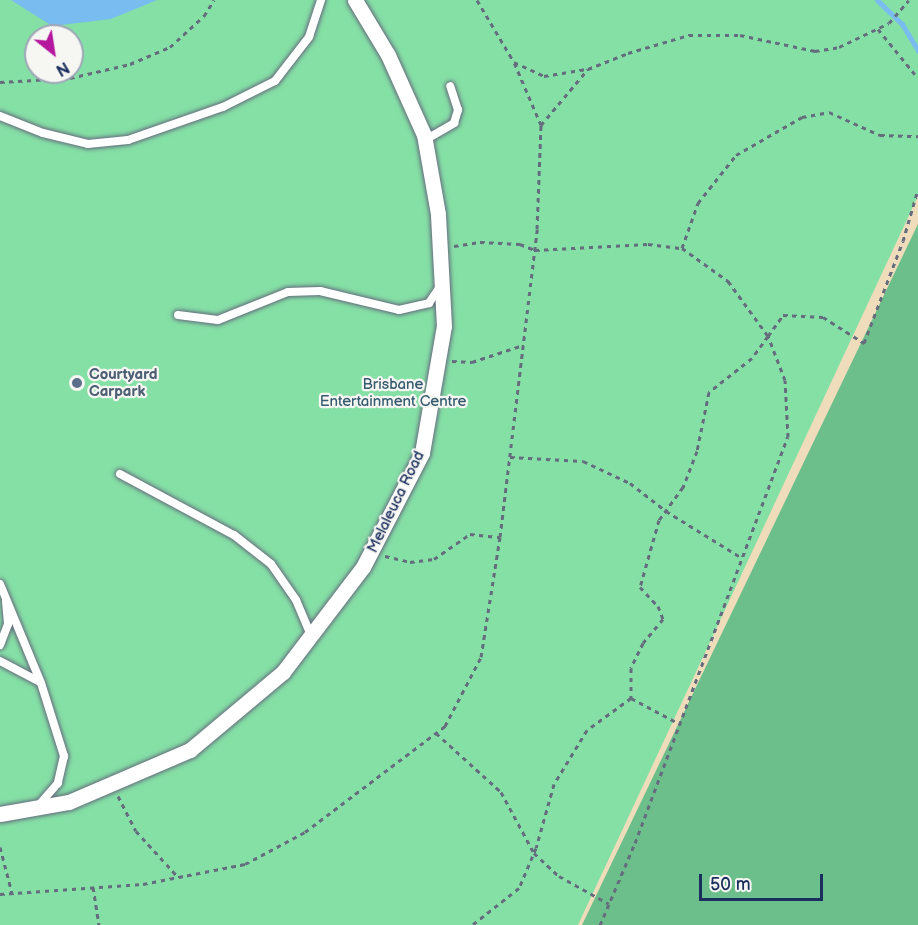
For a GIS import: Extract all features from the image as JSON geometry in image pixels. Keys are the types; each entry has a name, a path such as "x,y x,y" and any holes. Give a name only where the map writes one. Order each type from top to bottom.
{"street":[{"name":"Melaleuca Road","path":"0,814 69,802 190,750 283,672 372,550 422,453 444,326 438,214 425,140 388,55 355,0"}],"lane":[{"path":"0,117 43,133 87,144 128,140 223,107 275,81 309,37 321,0"},
{"path":"425,140 454,123 458,110 450,86"},
{"path":"178,315 218,320 288,292 320,291 399,309 429,303 442,284"},
{"path":"120,474 234,536 271,564 296,600 311,636"},
{"path":"0,584 41,683 64,756 58,783 36,808"},
{"path":"0,645 8,624 5,594"},
{"path":"0,661 41,683"}],"path":[{"path":"0,82 70,78 130,64 170,47 204,16 214,0"},
{"path":"0,894 93,887 178,877 245,864 305,832 445,726 481,657 500,537 535,250 541,125 514,63 477,0"},
{"path":"514,63 544,76 588,69 689,35 740,35 814,51 840,47 889,23 909,0"},
{"path":"878,29 918,78"},
{"path":"541,125 588,69"},
{"path":"682,248 698,203 735,156 802,117 829,112 880,135 918,136"},
{"path":"631,698 631,668 643,643 663,619 658,606 640,587 659,520 683,487 697,451 709,392 752,358 783,315 823,317 864,343 903,242 918,189"},
{"path":"440,248 480,242 520,244 535,250 648,244 682,248 728,281 768,336 785,380 788,437 680,724 600,925"},
{"path":"438,360 472,362 523,345"},
{"path":"510,457 583,461 630,483 666,511 742,558"},
{"path":"372,550 410,561 434,559 470,534 500,537"},
{"path":"631,698 680,724"},
{"path":"472,925 519,888 534,853 554,784 587,730 631,698"},
{"path":"436,733 501,792 534,853 559,876 609,904"},
{"path":"115,783 126,815 178,877"},
{"path":"0,847 12,892"},
{"path":"93,887 99,925"}],"green space":[{"name":"Brisbane Entertainment Centre","path":"0,0 918,0 918,196 578,925 0,925"},
{"path":"918,224 918,925 582,925"}],"water":[{"path":"11,0 157,0 111,19 49,24"}],"waterway":[{"path":"877,0 902,24 918,51"}],"place":[{"name":"Courtyard Carpark","path":"77,383"}]}
